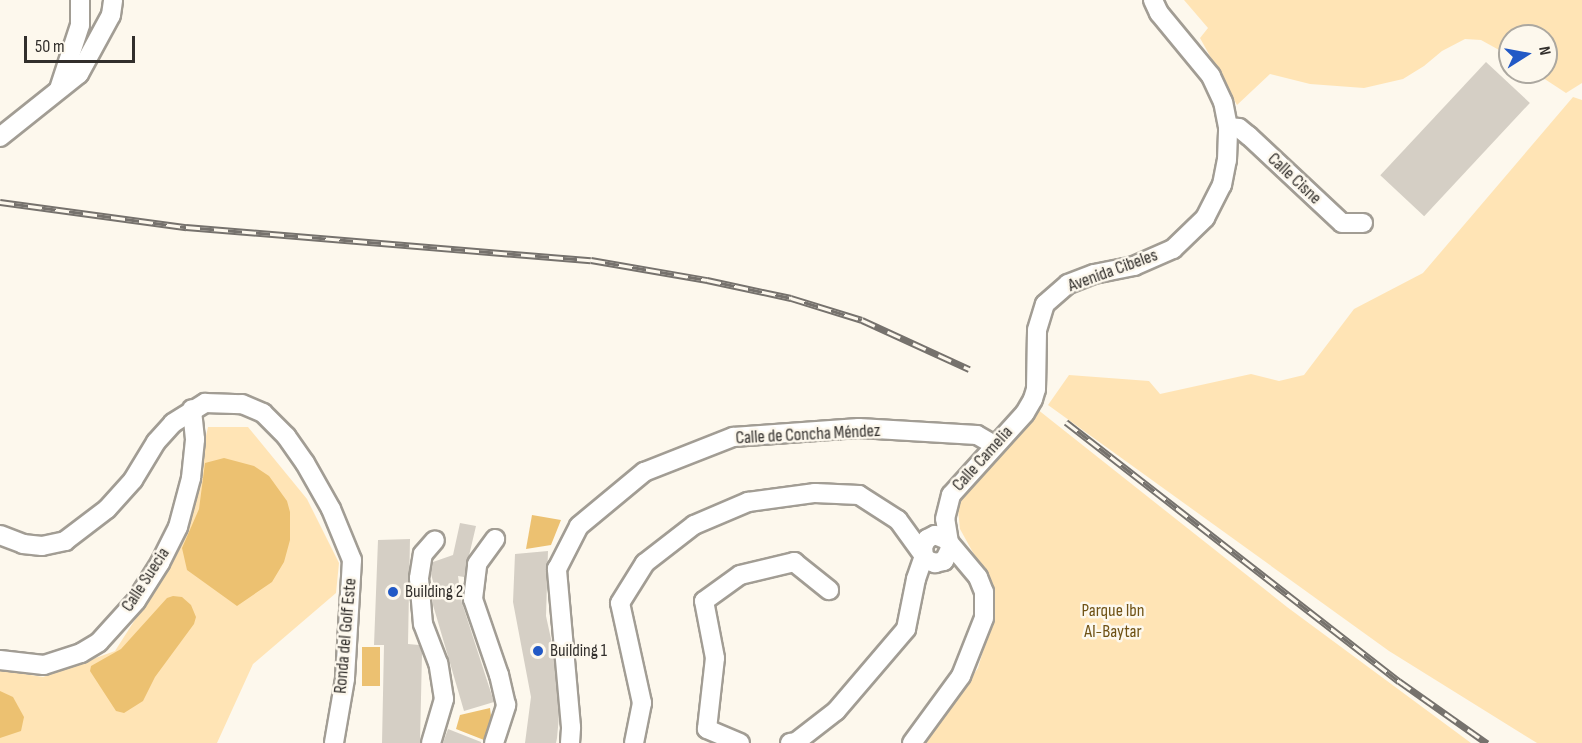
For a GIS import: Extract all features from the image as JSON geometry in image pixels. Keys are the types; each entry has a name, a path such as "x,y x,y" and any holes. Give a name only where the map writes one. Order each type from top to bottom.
{"street":[{"path":"59,89 80,25 80,0"},
{"path":"0,137 79,74 111,15 113,0"},
{"name":"Avenida Cibeles","path":"1033,399 1036,389 1037,330 1045,304 1068,284 1094,274 1134,266 1173,249 1205,218 1222,185 1228,127 1223,102 1211,76 1159,13 1153,0"},
{"name":"Calle Cisne","path":"1228,127 1239,128 1249,136 1342,223 1363,223"},
{"name":"Calle Camelia","path":"950,544 945,519 951,495 1025,413 1033,399"},
{"name":"Ronda del Golf Este","path":"0,535 23,544 42,546 65,541 85,528 107,509 133,480 156,442 192,409 205,403 218,402 242,404 263,413 286,435 304,462 345,538 352,560 345,679 334,743"},
{"name":"Calle Suecia","path":"0,660 44,665 81,653 99,642 136,601 160,563 178,527 191,478 195,439 192,409"},
{"name":"Calle de Concha Méndez","path":"570,743 571,727 557,569 579,526 644,472 733,437 744,436 859,428 977,435 994,445"},
{"path":"634,743 642,703 620,603 645,563 694,525 748,502 815,493 858,495 898,520 931,562 944,561 950,554 950,544"},
{"path":"494,743 506,705 499,675 473,599 477,564 495,539"},
{"path":"431,743 444,699 438,663 423,624 420,578 423,554 435,540"},
{"path":"912,743 961,676 984,618 984,592 978,577 950,544"},
{"path":"790,743 796,742 836,711 906,629 916,579 924,556"},
{"path":"740,743 707,729 715,658 704,601 740,575 794,562 830,590"}],"green space":[{"path":"1184,0 1582,0 1582,83 1566,93 1552,84 1558,84 1558,24 1498,24 1498,49 1481,40 1465,39 1442,51 1403,79 1364,88 1310,84 1270,74 1237,105 1200,38 1208,28"},
{"path":"1573,97 1582,100 1582,743 1537,743 1389,651 1048,405 1069,375 1149,381 1160,394 1251,374 1279,381 1304,375 1354,309 1423,273"},
{"name":"Parque Ibn Al-Baytar","path":"1037,409 1287,607 1471,743 926,743 978,668 993,617 987,578 960,529 957,500 977,473 1007,448"},
{"path":"208,427 248,427 307,499 339,563 336,593 253,664 217,743 0,743 0,670 43,677 115,651 177,554 186,527"}],"shaded area":[{"path":"224,458 254,466 269,476 287,501 290,512 290,540 284,562 272,582 237,606 187,570 182,548 199,509 205,463"},
{"path":"532,515 561,520 551,545 526,549"},
{"path":"182,597 191,605 196,617 194,624 155,677 143,701 124,713 116,711 90,671 91,666 121,649 167,598"},
{"path":"362,647 380,647 380,686 362,686"},
{"path":"0,691 13,697 24,717 21,731 0,738"},
{"path":"490,708 492,724 484,740 456,729 460,715"}],"building":[{"path":"1486,62 1498,73 1498,84 1510,84 1530,103 1424,216 1380,175"},
{"name":"Building 2","path":"460,523 476,526 464,577 458,576 462,603 494,702 464,711 433,605 431,590 435,589 431,574 433,562 453,555"},
{"name":"Building 2","path":"410,539 408,644 419,645 422,653 420,743 382,743 384,645 374,645 378,540"},
{"name":"Building 1","path":"548,551 546,616 553,648 559,716 557,738 556,743 525,743 531,697 513,602 515,554"},
{"path":"448,729 481,742 481,743 443,743"}],"railway":[{"path":"0,202 186,227 591,260 707,280 791,298 862,320 969,369"},
{"path":"1066,422 1399,681 1487,743"}],"place":[{"name":"Building 2","path":"393,592"},
{"name":"Building 1","path":"538,651"}]}
